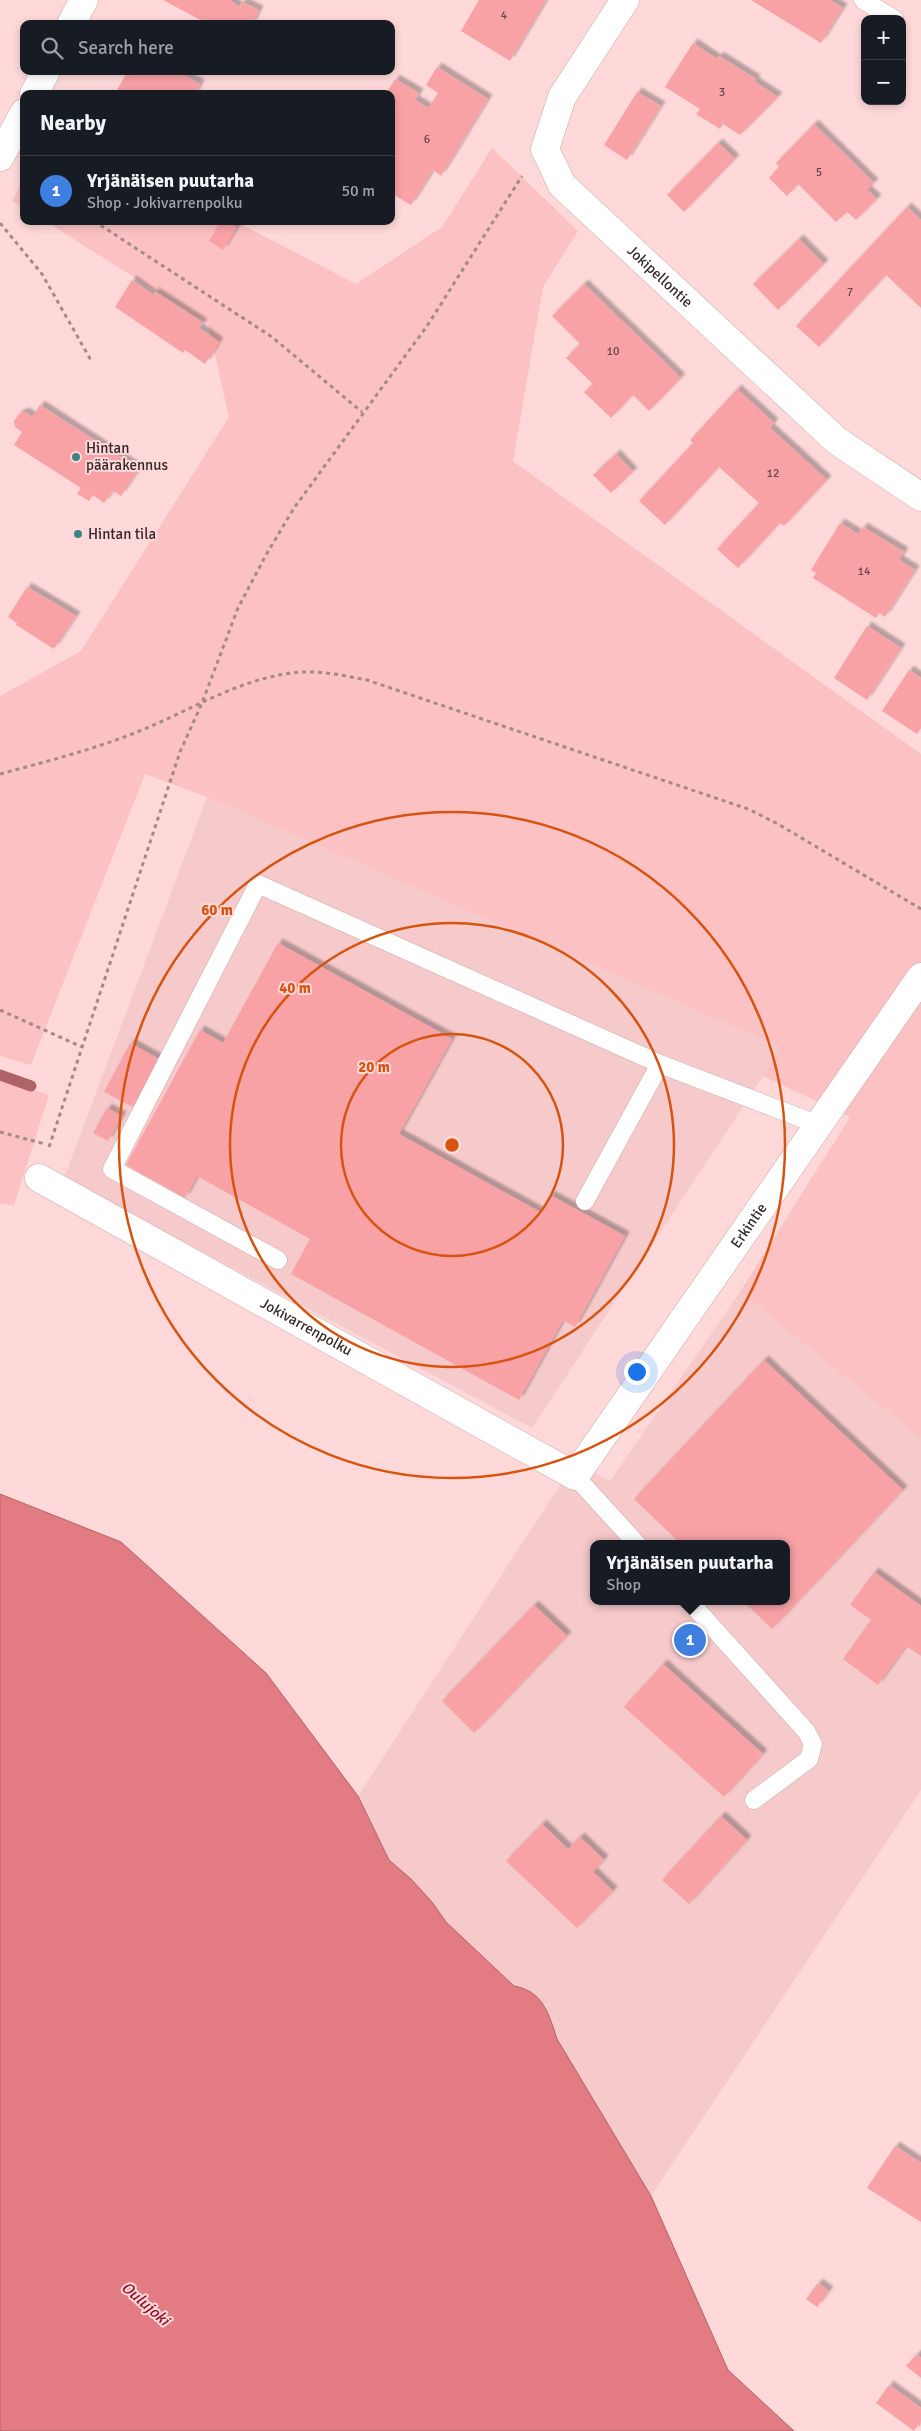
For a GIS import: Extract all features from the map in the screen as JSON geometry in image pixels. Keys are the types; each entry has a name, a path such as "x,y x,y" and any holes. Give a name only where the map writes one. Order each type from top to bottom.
{"street":[{"path":"73,20 84,0"},
{"path":"545,149 562,96 625,0"},
{"path":"36,90 44,75"},
{"path":"0,157 20,120"},
{"name":"Jokipellontie","path":"545,149 562,185 837,441 921,497"},
{"name":"Erkintie","path":"575,1476 921,977"},
{"name":"Jokivarrenpolku","path":"39,1178 575,1476"}],"lane":[{"path":"864,0 888,15"},
{"path":"278,1260 112,1170 258,884 660,1064 819,1125"},
{"path":"586,1201 660,1064"},
{"path":"575,1476 633,1540"},
{"path":"693,1605 806,1731 813,1744 809,1760 754,1800"}],"path":[{"path":"39,1178 180,752 202,703 238,608 294,508 362,412 427,326 516,183 545,149"},
{"path":"0,223 42,274 92,362"},
{"path":"100,225 272,337 362,412"},
{"path":"0,774 79,753 142,730 248,684 279,675 303,672 345,675 367,680 748,808 921,909"},
{"path":"0,1010 82,1047"},
{"path":"0,1132 50,1145"}],"shaded area":[{"path":"492,148 578,231 543,287 513,461 921,754 921,1439 740,1292 850,1117 763,1076 781,1047 207,797 145,774 31,1065 0,1056 0,696 81,651 229,417 208,324 51,225 243,225 356,284 442,227"},
{"path":"20,186 20,206 12,201"},
{"path":"207,797 782,1047 532,1428 64,1178"},
{"path":"0,1079 49,1095 14,1205 0,1204"},
{"path":"740,1292 921,1439 921,1790 651,2196 557,2039 551,2018 526,1988 514,1986 446,1922 432,1902 411,1879 389,1860 358,1796 575,1462 610,1481"}],"water":[{"name":"Oulujoki","path":"0,1494 121,1542 266,1673 358,1796 389,1860 411,1879 432,1902 446,1922 514,1986 532,1993 543,2005 548,2013 557,2039 651,2196 728,2370 794,2431 0,2431"}],"building":[{"path":"163,0 230,0 239,7 242,2 259,10 254,20 200,20"},
{"path":"479,0 546,0 510,61 461,31"},
{"path":"751,0 830,0 843,8 821,43"},
{"path":"693,43 717,59 719,56 756,79 755,82 778,97 740,135 723,124 720,129 696,114 700,109 665,87"},
{"path":"437,67 488,99 441,176 433,170 411,205 395,195 395,90 388,90 395,79 419,93 415,100 428,108 438,93 426,85"},
{"path":"125,75 184,75 200,84 197,90 117,90"},
{"path":"637,92 661,106 627,160 604,145"},
{"path":"814,124 874,183 867,190 877,199 856,220 847,212 836,222 798,184 787,196 769,178 779,167 776,163"},
{"path":"718,143 735,159 684,212 667,195"},
{"path":"907,207 921,220 921,308 886,275 819,347 796,326"},
{"path":"219,225 234,225 237,227 223,250 209,241"},
{"path":"799,239 824,264 778,310 753,284"},
{"path":"132,280 153,295 155,292 203,323 199,328 219,342 205,364 185,350 183,353 115,307"},
{"path":"584,284 681,378 649,411 633,395 611,418 584,392 593,384 566,358 580,344 552,316"},
{"path":"737,389 774,423 770,428 827,480 784,526 780,523 738,568 717,549 759,503 719,467 665,525 639,501 693,443 690,440"},
{"name":"Hintan päärakennus","path":"40,405 139,469 121,496 113,491 104,503 93,495 89,501 77,494 81,488 14,445 22,432 15,427 14,421 19,414 25,412 32,417"},
{"path":"616,454 633,472 611,493 593,475"},
{"path":"840,523 858,534 863,527 904,552 899,560 915,570 885,617 879,613 876,618 813,578 816,573 811,570"},
{"path":"27,587 76,616 54,649 16,625 17,623 8,617"},
{"path":"867,626 901,648 867,700 834,678"},
{"path":"909,670 921,678 921,728 917,734 882,711"},
{"path":"278,943 452,1039 399,1134 540,1212 550,1195 625,1236 575,1327 563,1320 519,1400 291,1274 310,1239 197,1176 185,1198 126,1165 200,1030 223,1043"},
{"path":"130,1043 159,1059 133,1107 104,1092"},
{"path":"107,1108 122,1116 108,1141 93,1133"},
{"path":"764,1360 903,1490 772,1629 747,1605 790,1605 790,1540 677,1540 634,1499"},
{"path":"874,1572 921,1606 921,1656 906,1646 878,1685 843,1659 871,1620 850,1605"},
{"path":"534,1605 567,1636 474,1733 442,1701"},
{"path":"663,1664 763,1754 724,1797 624,1707"},
{"path":"721,1816 747,1840 689,1904 662,1880"},
{"path":"542,1824 568,1849 580,1837 604,1860 593,1872 613,1891 577,1928 506,1861"},
{"path":"895,2146 921,2163 921,2222 867,2188"},
{"path":"818,2283 829,2291 817,2307 806,2299"},
{"path":"917,2354 921,2358 921,2378 906,2366"},
{"path":"889,2385 921,2408 921,2421 914,2431 876,2403"}],"waterway":[{"path":"0,1075 31,1086"}],"place":[{"name":"Hintan päärakennus","path":"76,457"},
{"name":"Hintan tila","path":"78,534"},
{"name":"Yrjänäisen puutarha","path":"690,1640"}]}
